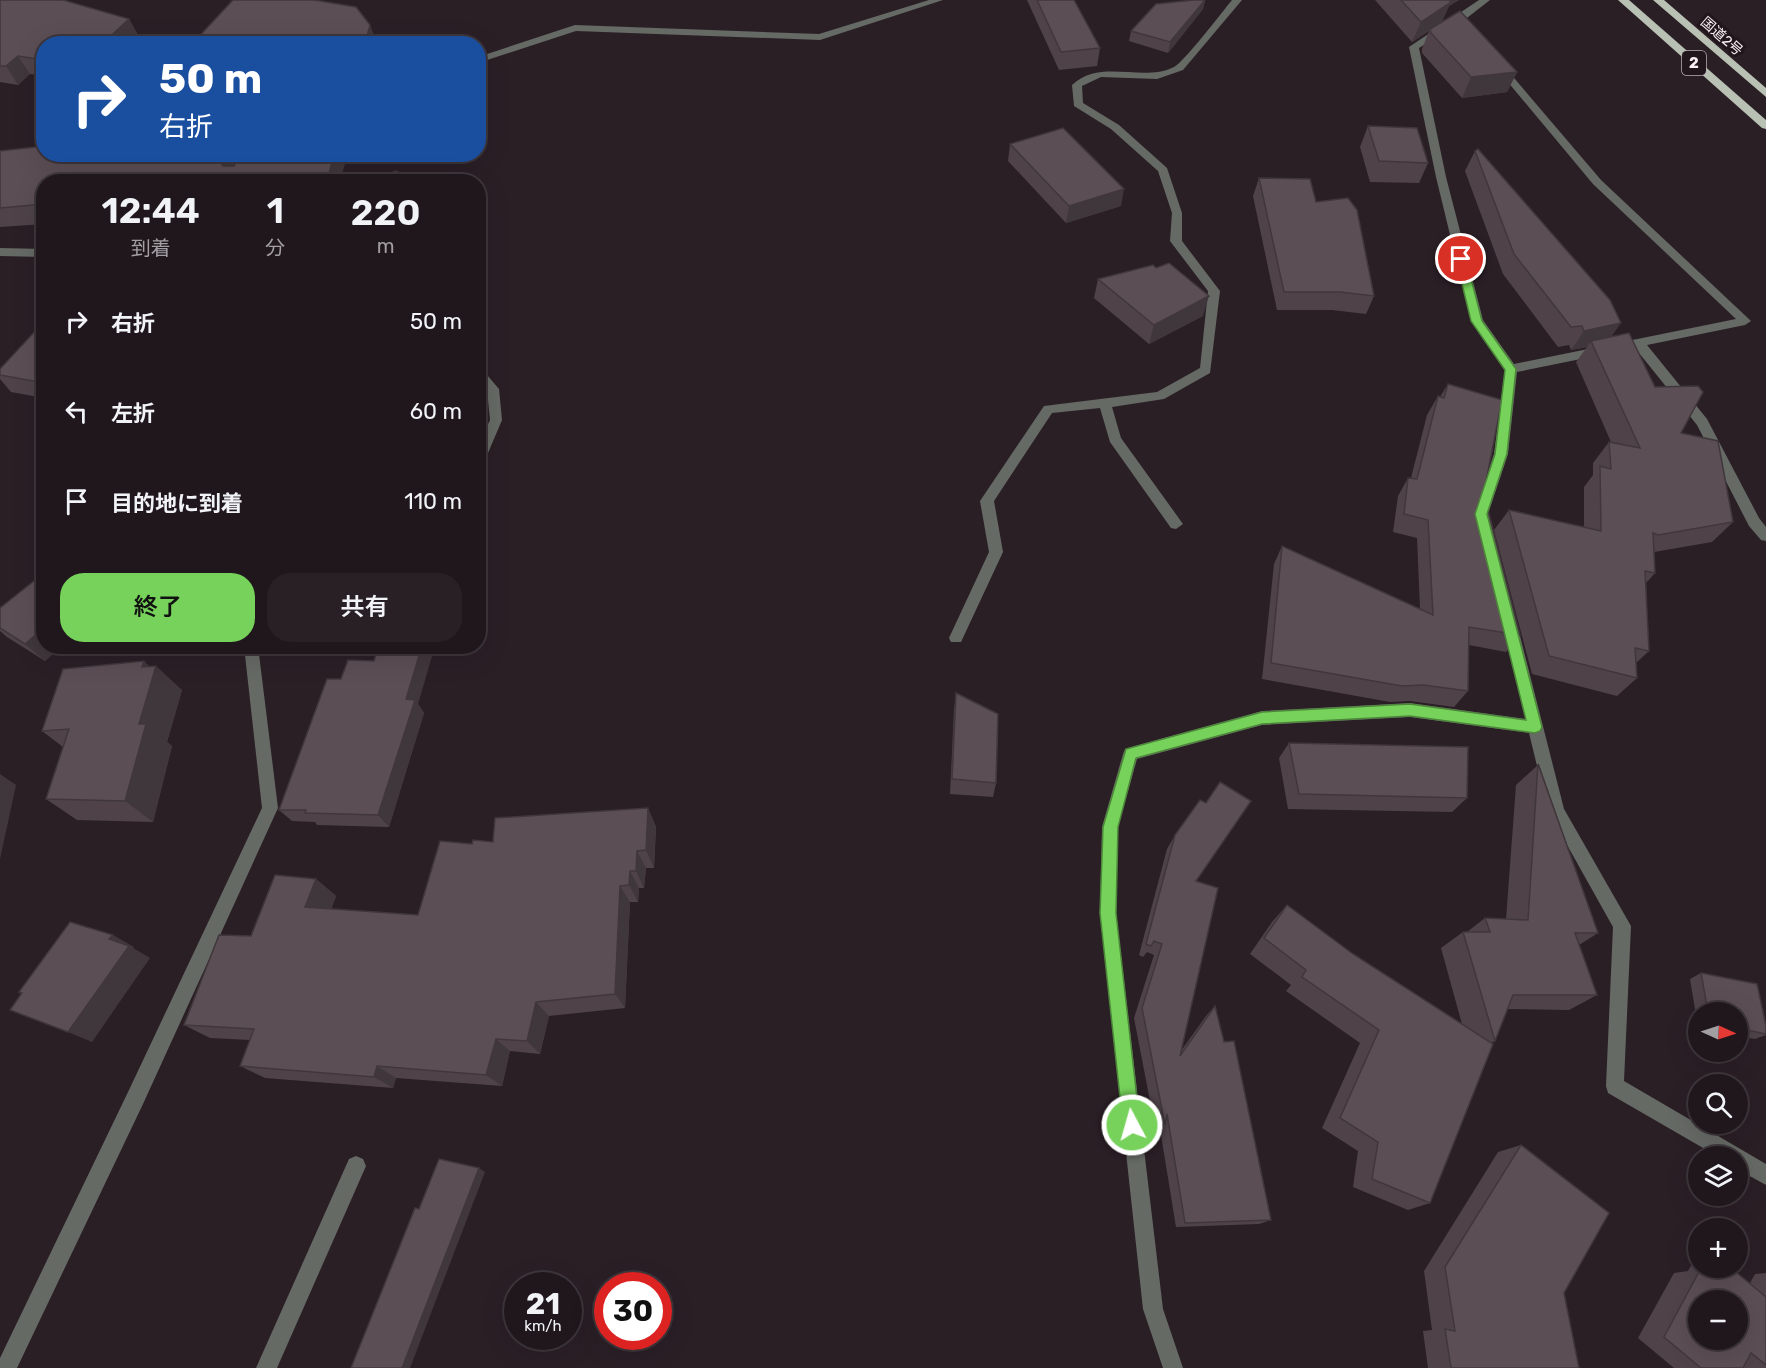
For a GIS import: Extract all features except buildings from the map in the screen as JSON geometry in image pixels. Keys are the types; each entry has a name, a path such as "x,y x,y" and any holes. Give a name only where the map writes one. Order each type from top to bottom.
{"highway":[{"name":"2","path":"1623,0 1766,126"},
{"name":"国道2号","path":"1658,0 1766,94"}],"street":[{"path":"486,57 575,28 820,37 938,0"},
{"path":"956,638 996,552 987,501 1048,409 1160,396 1206,370 1214,291 1176,241 1177,213 1163,170 1115,127 1077,104 1077,85 1099,74 1157,76 1180,68 1237,0"},
{"path":"1485,0 1463,24 1414,47 1441,177 1477,321 1510,369 1501,454 1481,514 1487,537"},
{"path":"1490,55 1597,182 1745,321 1510,369"},
{"path":"0,252 36,253"},
{"path":"1638,343 1702,422 1754,522 1766,536"},
{"path":"486,381 493,389 496,420 486,442"},
{"path":"1105,402 1115,439 1176,524"},
{"path":"1505,606 1556,811 1622,926 1615,1086 1717,1146"},
{"path":"6,1368 136,1097 270,808 251,654"},
{"path":"1173,1368 1153,1310 1108,913 1110,827 1131,754 1262,718 1410,710 1535,727"},
{"path":"1748,1164 1766,1175"},
{"path":"266,1368 356,1166"}],"route":[{"path":"1132,1125 1108,913 1110,827 1131,754 1262,718 1410,710 1535,727 1522,668 1481,514 1501,454 1510,369 1477,321 1461,259"}]}
